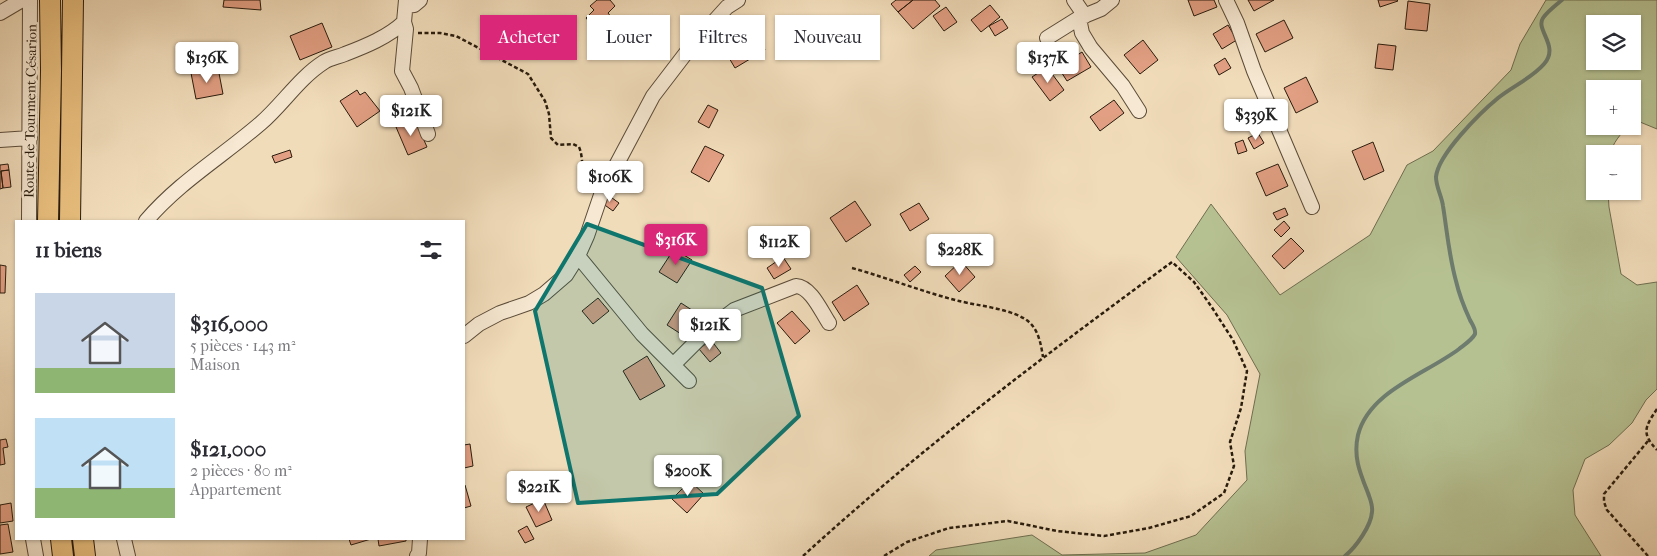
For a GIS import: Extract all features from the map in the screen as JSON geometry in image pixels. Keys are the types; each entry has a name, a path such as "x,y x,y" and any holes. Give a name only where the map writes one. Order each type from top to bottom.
{"highway":[{"path":"48,220 51,71 50,0"},
{"path":"70,220 73,0"},
{"path":"61,540 63,556"},
{"path":"83,540 85,556"}],"street":[{"path":"0,13 22,0"},
{"name":"Route de Tourment Césarion","path":"28,220 30,0"},
{"path":"420,0 414,5 406,3 402,71 411,88 428,134"},
{"path":"465,335 479,324 500,313 529,303 544,294 566,275 578,256 587,236 608,179 653,96 690,49 727,7 738,0"},
{"path":"1074,0 1082,17 1082,33 1091,48 1123,86 1139,111"},
{"path":"1047,38 1082,17 1101,9 1112,0"},
{"path":"1226,0 1312,207"},
{"path":"147,220 182,185 261,123 312,71 325,62 363,47 405,25"},
{"path":"0,140 30,138"},
{"path":"578,256 642,334 689,381"},
{"path":"673,365 710,329 734,310 796,286 801,286 808,291 829,323"},
{"path":"33,540 36,556"},
{"path":"124,540 128,556"},
{"path":"417,556 420,540"}],"path":[{"path":"405,25 419,34 440,33 456,36 528,74 545,101 549,114 551,138 558,145 573,144 579,147 583,156 582,169 587,179 594,184 608,179"},
{"path":"803,556 862,502 1043,357 1172,262 1194,282 1233,340 1248,371 1241,408 1230,442 1234,466 1224,493 1191,516 1149,528 1113,535 1104,536 1057,531 1008,521 949,528 906,542 884,556"},
{"path":"852,268 958,301 1006,312 1028,321 1035,328 1041,343 1043,357"},
{"path":"1657,409 1646,431 1648,441 1657,450"},
{"path":"1648,441 1604,494 1607,510 1648,556"}],"highlighted area":[{"path":"587,224 762,288 799,416 717,494 578,503 535,311"}],"green space":[{"path":"1546,0 1657,0 1657,129 1641,122 1641,80 1586,80 1586,135 1620,135 1614,145 1586,145 1586,200 1609,200 1621,274 1637,285 1657,282 1657,389 1646,400 1632,423 1609,445 1585,459 1573,490 1575,515 1601,556 929,556 936,550 1032,535 1062,555 1145,553 1196,535 1247,480 1245,451 1260,374 1227,315 1176,257 1211,204 1280,295 1370,235 1407,165 1433,151 1511,70 1520,44"}],"building":[{"path":"224,0 260,0 261,10 223,7"},
{"path":"597,0 610,0 615,6 608,13 610,15 589,15 594,10 590,6"},
{"path":"896,0 913,0 898,12 891,4"},
{"path":"913,0 935,0 940,6 913,29 898,12"},
{"path":"1188,0 1214,0 1217,7 1194,16"},
{"path":"1248,0 1274,0 1254,11"},
{"path":"1378,0 1397,0 1398,1 1380,7"},
{"path":"1408,1 1430,4 1427,31 1405,29"},
{"path":"990,5 1000,17 981,32 971,20"},
{"path":"946,7 957,22 944,31 933,16"},
{"path":"1002,19 1008,28 995,36 989,26"},
{"path":"1284,20 1293,38 1265,52 1256,34"},
{"path":"322,23 332,47 300,60 290,36"},
{"path":"1228,25 1235,37 1240,38 1222,49 1213,34"},
{"path":"1143,40 1158,60 1140,74 1124,55"},
{"path":"1378,44 1396,46 1393,70 1375,68"},
{"path":"1082,52 1091,67 1067,81 1058,67"},
{"path":"1225,58 1231,68 1219,75 1214,65"},
{"path":"730,60 748,60 735,68"},
{"path":"1047,67 1064,90 1050,101 1032,77"},
{"path":"218,68 223,94 196,99 191,73"},
{"path":"1306,77 1318,102 1296,113 1284,88"},
{"path":"357,90 360,95 365,92 380,111 357,127 340,101"},
{"path":"1114,100 1124,113 1100,131 1090,117"},
{"path":"708,105 718,110 709,128 698,122"},
{"path":"415,120 427,147 408,155 396,127"},
{"path":"1258,133 1264,143 1254,149 1248,138"},
{"path":"1243,140 1247,151 1238,154 1235,143"},
{"path":"1373,142 1384,171 1364,180 1352,151"},
{"path":"705,146 724,155 709,182 691,172"},
{"path":"290,150 292,157 275,163 272,156"},
{"path":"8,164 9,170 1,171 3,188 0,189 0,165"},
{"path":"1278,164 1288,186 1266,196 1256,173"},
{"path":"9,170 11,187 3,188 1,171"},
{"path":"608,195 619,203 613,211 602,203"},
{"path":"855,201 871,225 846,242 830,218"},
{"path":"919,203 929,219 910,231 900,214"},
{"path":"1285,208 1288,215 1277,220 1273,213"},
{"path":"1284,221 1290,228 1281,237 1274,230"},
{"path":"1291,238 1304,251 1284,269 1272,256"},
{"path":"674,249 692,260 677,283 659,272"},
{"path":"783,257 791,269 774,279 767,268"},
{"path":"961,261 975,277 959,292 945,276"},
{"path":"0,265 6,266 5,293 0,293"},
{"path":"915,266 921,272 910,282 904,275"},
{"path":"857,285 869,304 844,321 832,302"},
{"path":"598,298 609,311 593,324 582,311"},
{"path":"681,303 695,312 681,334 667,325"},
{"path":"792,311 810,331 795,344 777,323"},
{"path":"711,340 721,353 710,362 699,349"},
{"path":"647,356 665,386 640,400 623,371"},
{"path":"6,439 8,447 3,448 5,464 0,465 0,440"},
{"path":"470,444 473,466 465,468 465,445"},
{"path":"690,481 704,494 687,513 672,499"},
{"path":"465,485 471,506 465,508"},
{"path":"543,499 552,520 536,527 526,507"},
{"path":"11,503 13,521 0,523 0,505"},
{"path":"8,524 13,552 0,554 0,525"},
{"path":"527,526 534,539 525,543 518,531"},
{"path":"349,540 368,540 351,545"},
{"path":"378,540 406,540 406,541 379,546"}],"waterway":[{"path":"1345,556 1362,536 1369,524 1372,512 1371,502 1360,472 1356,451 1358,435 1364,420 1386,395 1446,358 1475,334 1460,296 1454,272 1442,203 1436,181 1439,168 1444,157 1461,134 1481,113 1498,98 1534,74 1544,64 1548,57 1549,45 1541,23 1547,13 1562,0"}]}
